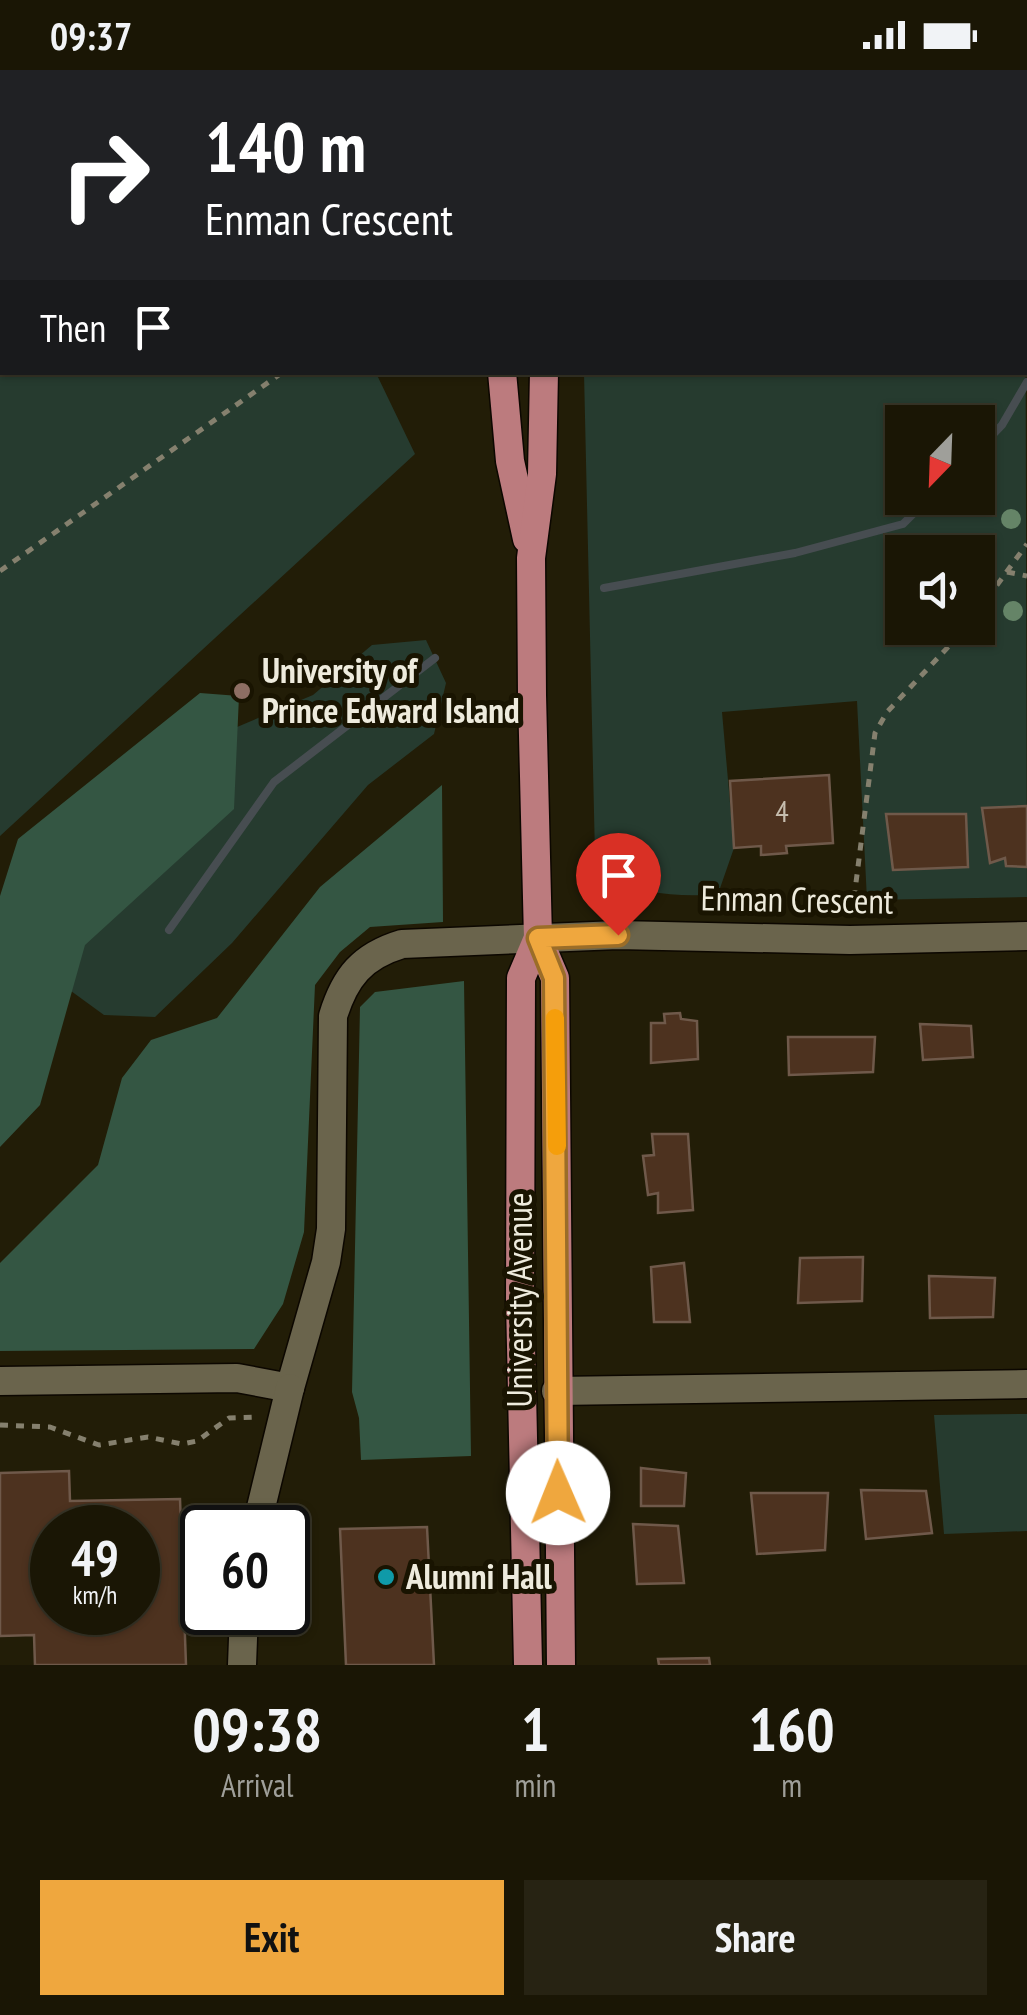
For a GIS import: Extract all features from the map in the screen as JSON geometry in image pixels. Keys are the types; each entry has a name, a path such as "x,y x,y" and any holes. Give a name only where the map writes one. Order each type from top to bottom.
{"main road":[{"name":"University Avenue","path":"502,375 510,461 532,558"},
{"name":"University Avenue","path":"544,375 542,474 532,558 538,938 554,978 561,1665"},
{"name":"University Avenue","path":"528,1665 520,1301 521,978 538,938"}],"street":[{"name":"Enman Crescent","path":"262,1505 326,1262 331,1229 329,1043 341,989 356,967 378,951 402,944 507,939 618,935 850,940 1027,936"},
{"path":"0,1382 238,1378 290,1388"},
{"path":"556,1391 1027,1384"},
{"path":"242,1665 243,1635"}],"path":[{"path":"0,570 280,375"},
{"path":"995,589 1027,544"},
{"path":"1007,572 1027,576"},
{"path":"850,940 862,802 875,733 887,712 950,645"},
{"path":"0,1425 50,1427 99,1445 148,1437 182,1444 197,1442 218,1423 240,1416 282,1421"}],"green space":[{"path":"0,375 377,375 415,454 0,836"},
{"path":"584,375 1026,375 1027,897 867,900 857,701 722,712 734,848 718,894 660,893 603,881 595,856"},
{"path":"426,640 446,683 434,734 368,785 232,943 155,1017 104,1015 71,991 67,880 211,738 313,695 372,645"},
{"path":"200,693 239,696 234,809 85,945 40,1105 0,1147 0,896 18,839"},
{"path":"442,785 443,922 370,927 340,952 315,985 304,1232 283,1304 254,1349 0,1351 0,1263 98,1165 122,1078 151,1040 217,1018 320,887"},
{"path":"464,981 471,1456 361,1460 359,1418 352,1392 360,1007 375,992"},
{"path":"1027,1414 1027,1531 944,1534 934,1415"}],"building":[{"path":"829,775 833,843 786,846 787,853 761,855 761,846 734,848 730,781"},
{"path":"1027,806 1027,867 1006,866 1005,858 990,863 982,808"},
{"path":"886,814 966,814 968,867 893,870"},
{"path":"680,1013 681,1019 697,1021 698,1059 651,1063 651,1023 665,1023 664,1014"},
{"path":"920,1024 971,1026 973,1057 923,1060"},
{"path":"788,1037 875,1037 873,1072 789,1075"},
{"path":"652,1134 688,1134 693,1210 658,1213 658,1193 648,1195 643,1156 654,1155"},
{"path":"863,1257 862,1301 798,1303 800,1258"},
{"path":"684,1263 690,1322 654,1322 651,1267"},
{"path":"929,1276 995,1278 993,1317 930,1318"},
{"path":"641,1468 686,1473 684,1506 641,1506"},
{"path":"69,1471 70,1501 180,1499 180,1635 185,1635 186,1665 35,1665 34,1635 0,1636 0,1473"},
{"path":"861,1490 926,1491 932,1533 866,1539"},
{"path":"751,1493 828,1493 825,1550 757,1554"},
{"path":"633,1524 678,1526 684,1583 637,1584"},
{"name":"Alumni Hall","path":"427,1527 434,1665 346,1665 340,1529"},
{"path":"709,1658 710,1665 659,1665 658,1659"}],"waterway":[{"path":"995,432 1027,382"},
{"path":"604,588 795,553 903,524 912,515"},
{"path":"169,930 274,782 435,658"}],"slow traffic":[{"path":"555,1018 557,1146"}],"place":[{"name":"University of Prince Edward Island","path":"242,691"},
{"name":"Alumni Hall","path":"386,1577"}],"route":[{"path":"558,1493 554,978 538,938 618,935"}]}
